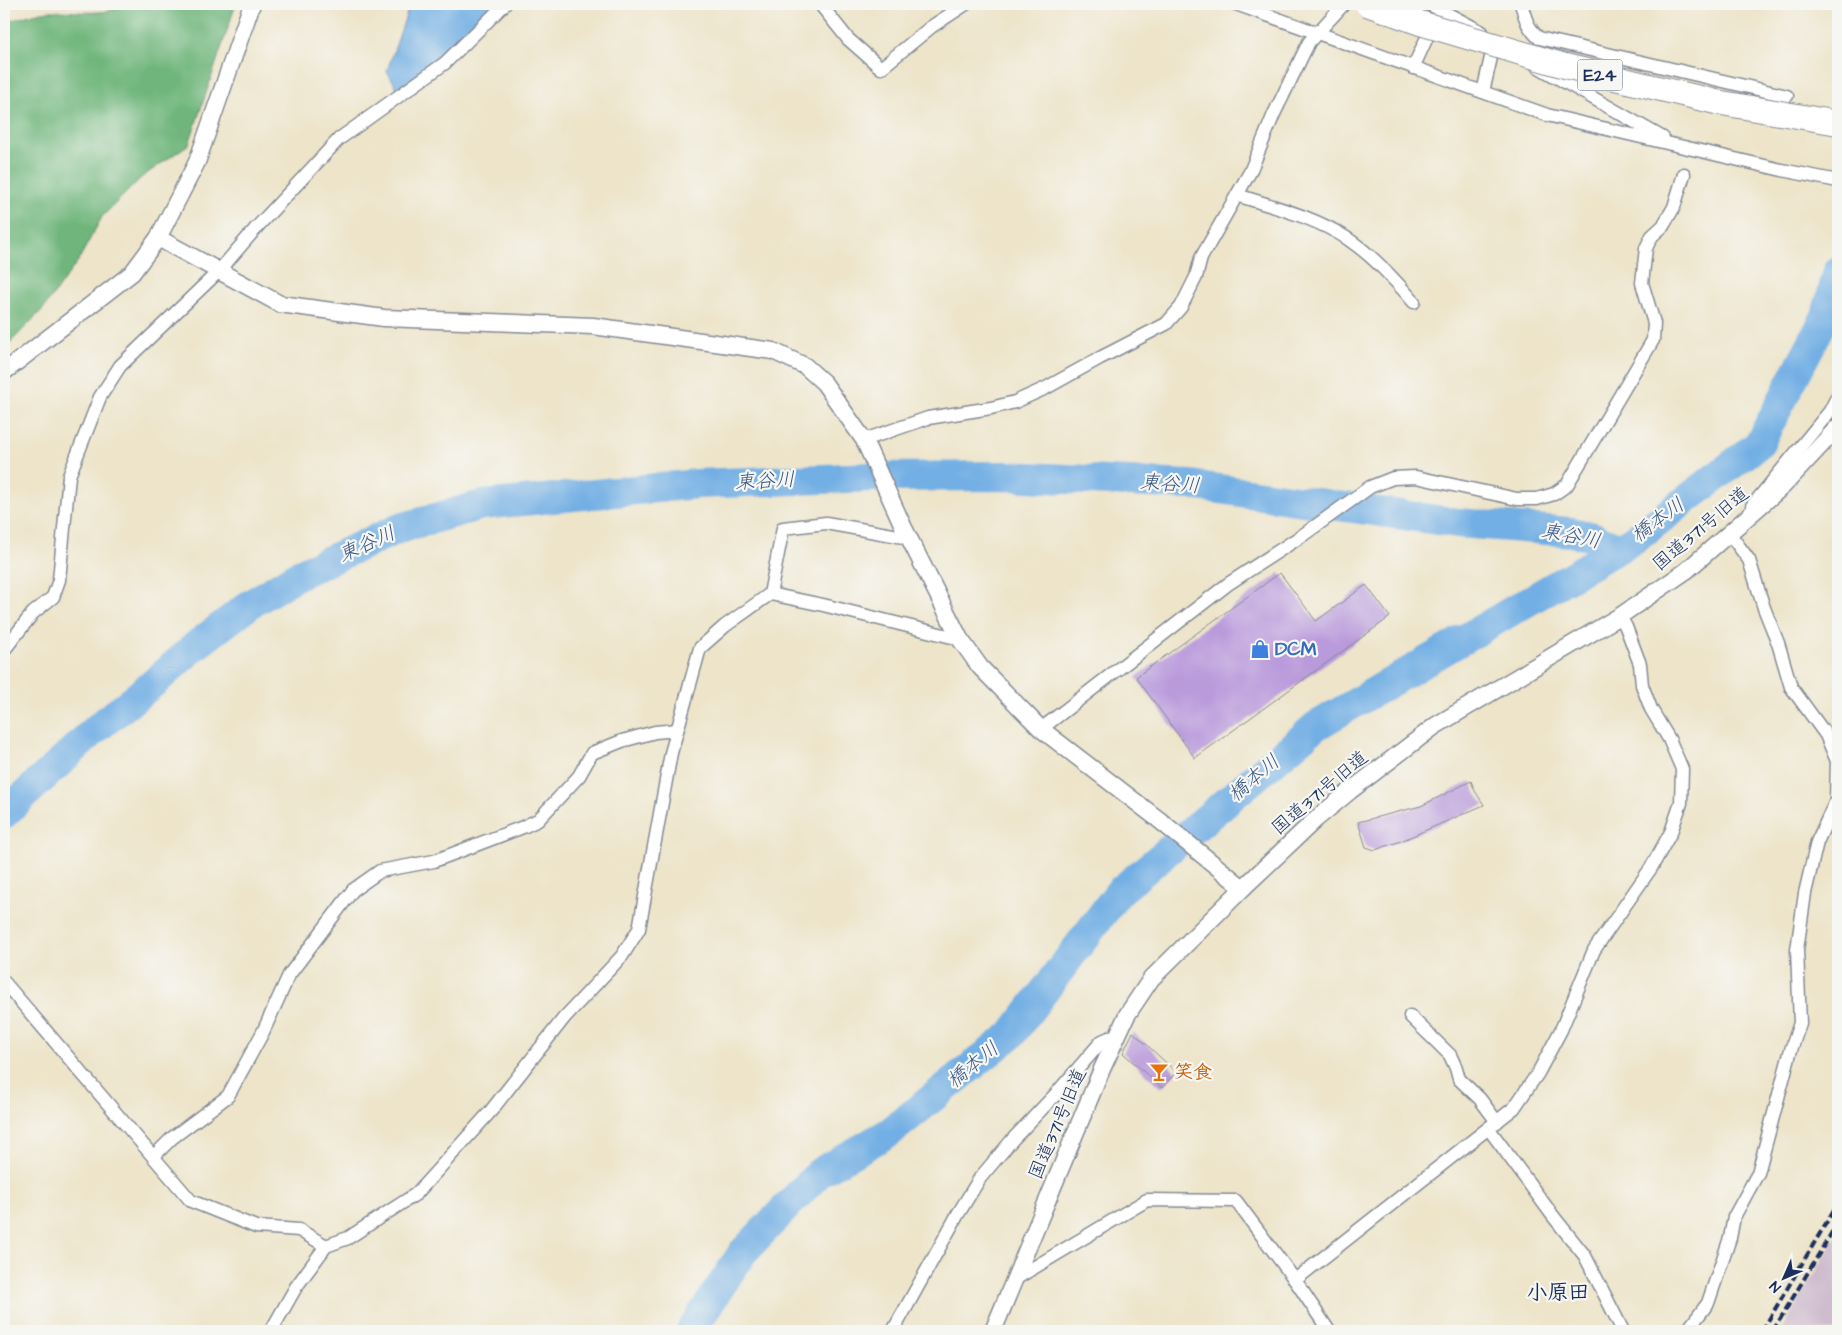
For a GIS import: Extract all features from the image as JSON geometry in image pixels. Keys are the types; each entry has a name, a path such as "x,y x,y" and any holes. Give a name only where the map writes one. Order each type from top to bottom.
{"highway":[{"name":"E24","path":"1367,4 1420,23 1565,66 1716,102 1838,123"}],"street":[{"path":"4,372 132,273 158,238 197,162 252,4"},
{"path":"4,650 33,614 53,597 60,580 69,476 100,397 120,366 219,271 339,139 445,62 505,4"},
{"path":"820,4 848,40 882,68 931,27 966,4"},
{"path":"1236,4 1547,115 1782,170 1838,181"},
{"path":"864,440 928,418 991,408 1015,402 1046,388 1166,324 1181,307 1196,277 1201,258 1250,172 1274,114 1308,42 1344,4"},
{"path":"1521,4 1525,21 1531,31 1539,38 1786,96"},
{"path":"1414,68 1437,5 1570,85 1676,145"},
{"path":"1483,92 1495,40"},
{"path":"1041,729 1228,584 1303,535 1370,487 1393,478 1416,477 1517,498 1538,500 1554,494 1567,485 1653,340 1654,323 1642,282 1644,256 1652,236 1663,226 1674,207 1684,174"},
{"path":"1237,195 1311,219 1346,238 1390,275 1414,302"},
{"path":"158,238 280,304 384,318 593,326 774,351 805,366 824,383 864,440 906,532 960,639 980,667 1041,729 1224,870 1243,888"},
{"path":"1686,1331 1708,1303 1730,1238 1734,1217 1758,1173 1790,1053 1800,1023 1796,950 1805,893 1817,842 1836,801 1836,761 1826,735 1791,688 1750,560 1729,533 1830,410 1838,395"},
{"name":"国道371号旧道","path":"992,1331 1098,1078 1127,1015 1151,979 1243,888 1350,790 1435,726 1620,616 1686,571 1783,486 1838,427"},
{"path":"271,1331 296,1287 326,1246 348,1238 416,1194 490,1112 564,1018 622,956 639,928 671,753 700,648 725,626 770,594 783,528 826,523 906,532"},
{"path":"770,594 823,605 960,639"},
{"path":"1295,1280 1514,1108 1538,1073 1561,1030 1594,950 1651,868 1671,832 1681,803 1682,769 1669,739 1651,709 1642,685 1640,664 1620,616"},
{"path":"154,1156 172,1138 228,1096 263,1032 289,975 354,890 380,871 434,861 538,820 579,776 592,753 630,738 655,732 677,730"},
{"path":"4,982 154,1156 191,1202 256,1227 299,1230 326,1246"},
{"path":"1410,1016 1450,1056 1459,1079 1480,1099 1493,1126 1547,1209 1585,1256 1623,1331"},
{"path":"893,1331 980,1178 1013,1139 1055,1096 1102,1040 1118,1034"},
{"path":"1015,1279 1147,1200 1236,1201 1295,1280 1330,1331"}],"shaded area":[{"path":"1838,1234 1838,1331 1781,1331"}],"green space":[{"path":"124,4 236,4 189,144 142,177 102,217 78,261 43,309 4,349 4,22 50,11 108,11"}],"water":[{"path":"410,4 494,4 449,50 398,90 387,71"}],"building":[{"name":"DCM","path":"1280,573 1316,621 1366,585 1390,617 1195,758 1136,677"},
{"path":"1471,781 1484,805 1401,841 1375,850 1366,847 1358,822 1421,806"},
{"path":"1133,1032 1176,1072 1162,1088 1123,1053"}],"waterway":[{"name":"橋本川","path":"691,1331 743,1252 820,1172 890,1132 1011,1035 1119,892 1316,726 1636,538 1759,444 1826,316 1838,271"},
{"name":"東谷川","path":"4,814 96,729 156,681 194,647 249,605 299,574 400,528 482,505 697,484 872,477 1006,476 1191,485 1458,523 1571,532 1594,537 1619,548"}],"railway":[{"path":"1762,1331 1838,1203"},
{"path":"1773,1331 1838,1222"}],"place":[{"name":"DCM","path":"1260,649"},
{"name":"笑食","path":"1159,1072"}],"district":[{"name":"小原田","path":"1558,1292"}]}
